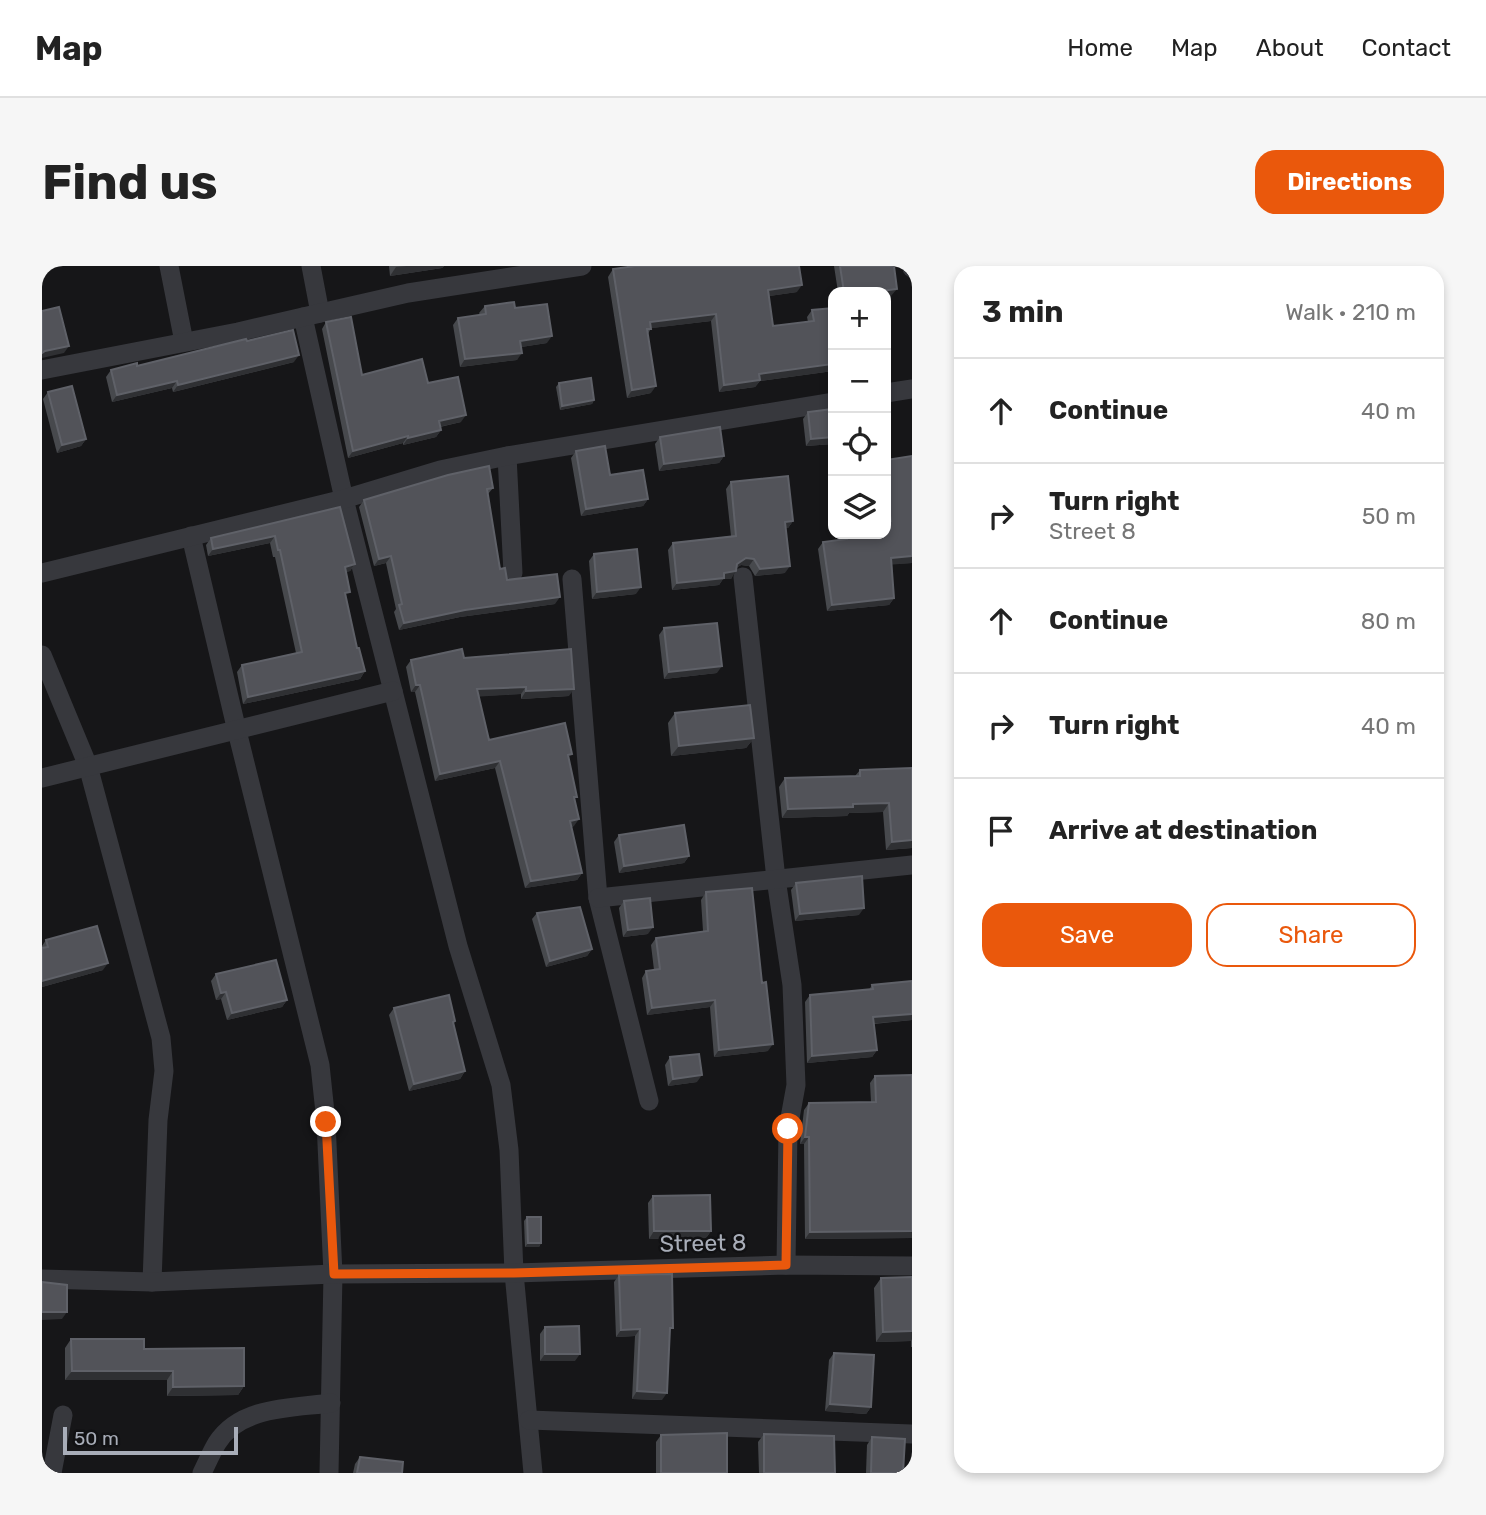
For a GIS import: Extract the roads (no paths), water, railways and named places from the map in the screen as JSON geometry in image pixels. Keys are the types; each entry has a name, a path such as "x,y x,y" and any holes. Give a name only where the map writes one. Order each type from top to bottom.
{"street":[{"path":"169,266 184,342"},
{"path":"311,266 311,315 344,499 458,946 501,1085 509,1150 514,1273 533,1473"},
{"path":"42,370 408,293 582,266"},
{"path":"891,392 912,389"},
{"path":"42,573 344,499 440,470 507,456 828,403"},
{"path":"507,456 513,573"},
{"path":"191,536 320,1065 326,1122 334,1274 329,1473"},
{"path":"743,577 776,879 792,985 796,1085 788,1129 786,1265"},
{"path":"572,579 598,898 649,1101"},
{"path":"42,655 88,766 161,1038 164,1071 158,1120 152,1282"},
{"path":"42,778 393,691"},
{"path":"598,898 912,864"},
{"name":"Street 8","path":"42,1279 152,1282 334,1274 514,1273 786,1265 912,1266"},
{"path":"202,1473 218,1441 240,1420 260,1413 331,1403"},
{"path":"52,1473 63,1415"},
{"path":"529,1420 912,1434"}]}
